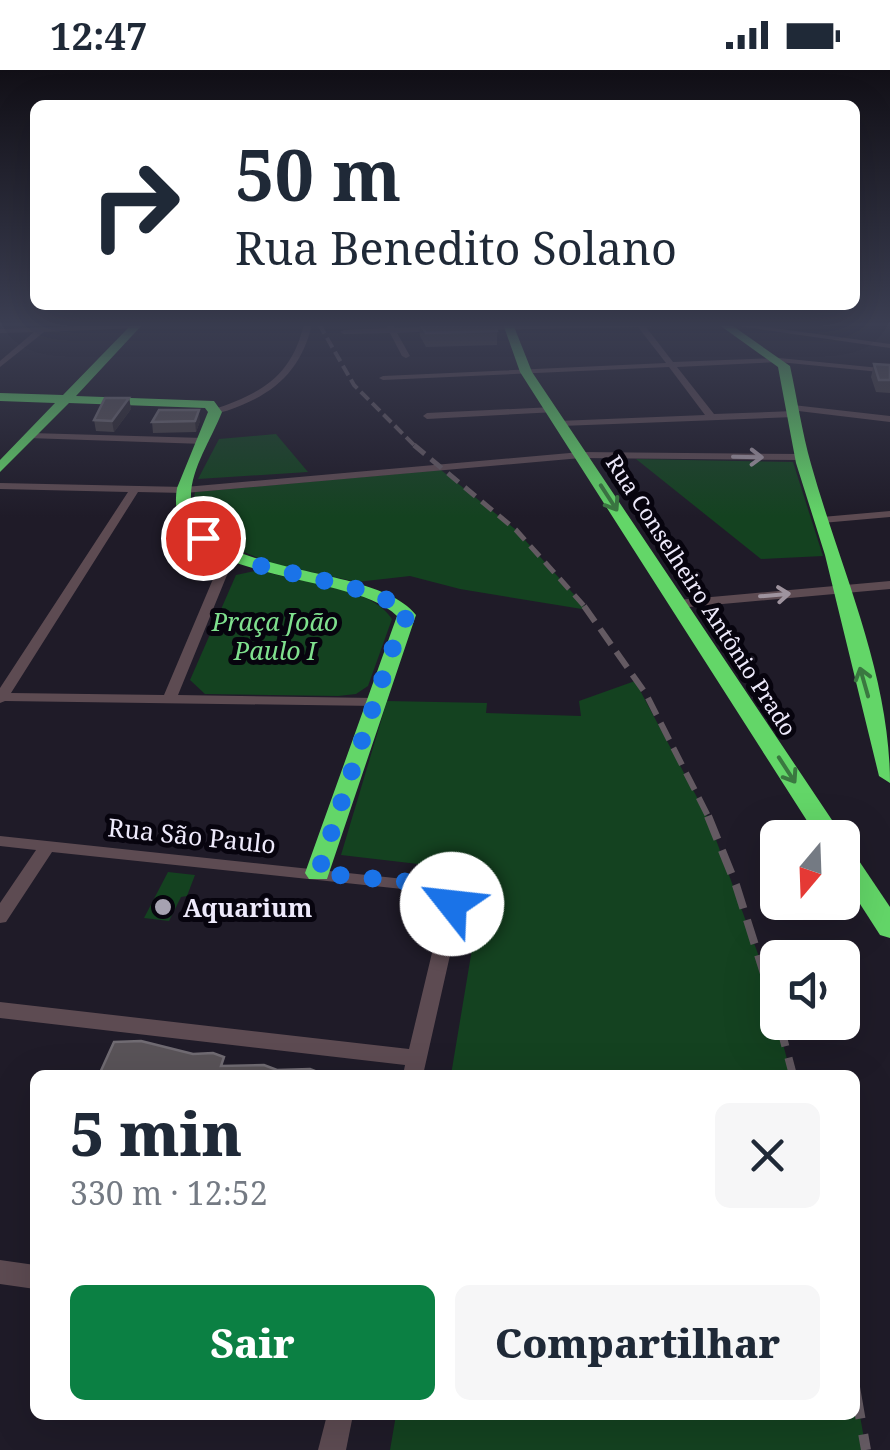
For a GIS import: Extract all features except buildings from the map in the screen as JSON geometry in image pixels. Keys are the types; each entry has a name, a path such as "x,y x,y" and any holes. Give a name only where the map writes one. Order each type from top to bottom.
{"main road":[{"path":"0,468 76,388"},
{"name":"Rua Conselheiro Antônio Prado","path":"538,388 819,820"},
{"path":"787,388 802,457 890,776"},
{"path":"0,397 198,401 214,409 185,490 182,510 191,527 215,547 253,564 397,602 407,615 318,873"},
{"path":"860,882 888,923"}],"street":[{"path":"214,409 266,394 273,388"},
{"path":"689,388 711,417"},
{"path":"427,416 711,417 794,411 890,419"},
{"path":"31,436 204,440"},
{"path":"0,486 185,490 580,455 802,457"},
{"path":"1,698 135,489"},
{"path":"822,520 890,514"},
{"path":"169,700 230,554"},
{"path":"678,604 890,585"},
{"path":"1,698 376,702"},
{"name":"Rua São Paulo","path":"0,841 439,885 450,894 452,904 415,1066"},
{"path":"0,917 47,846"},
{"path":"0,1010 415,1066"},
{"path":"0,1272 30,1277"},
{"path":"332,1450 339,1420"}],"green space":[{"path":"276,434 308,472 198,479 219,439"},
{"path":"636,459 793,462 823,556 761,559"},
{"path":"441,470 515,529 588,610 460,589 410,576 357,582 270,563 225,544 205,525 193,502 195,492"},
{"name":"Praça João Paulo I","path":"259,570 351,592 382,608 392,619 368,686 356,694 338,696 205,694 190,680 236,575"},
{"path":"635,681 708,818 760,959 760,1040 782,1040 790,1070 452,1070 482,889 461,869 341,855 387,701 487,703 486,713 581,716 579,701"},
{"name":"Aquarium","path":"168,872 195,875 187,896 181,897 169,921 144,918"},
{"path":"860,1416 866,1450 390,1450 395,1420 860,1420"}],"railway":[{"path":"357,388 414,445"},
{"path":"414,445 516,530 586,608"},
{"path":"414,445 417,448"},
{"path":"584,606 646,694 708,816"},
{"path":"708,816 736,885 760,961"},
{"path":"784,1040 792,1070"},
{"path":"860,1416 866,1450"}],"traffic: fast":[{"path":"0,468 76,388"},
{"path":"537,388 819,820"},
{"path":"788,388 803,463 833,555 890,776"},
{"path":"0,397 209,404 215,412 183,498 188,522 206,541 233,556 368,592 392,601 407,615 318,873"},
{"path":"860,882 890,928"}],"place":[{"name":"Aquarium","path":"163,907"}],"route":[{"path":"203,538 253,564 351,587 404,606 407,615 318,873 439,885 450,894 452,904"}]}
